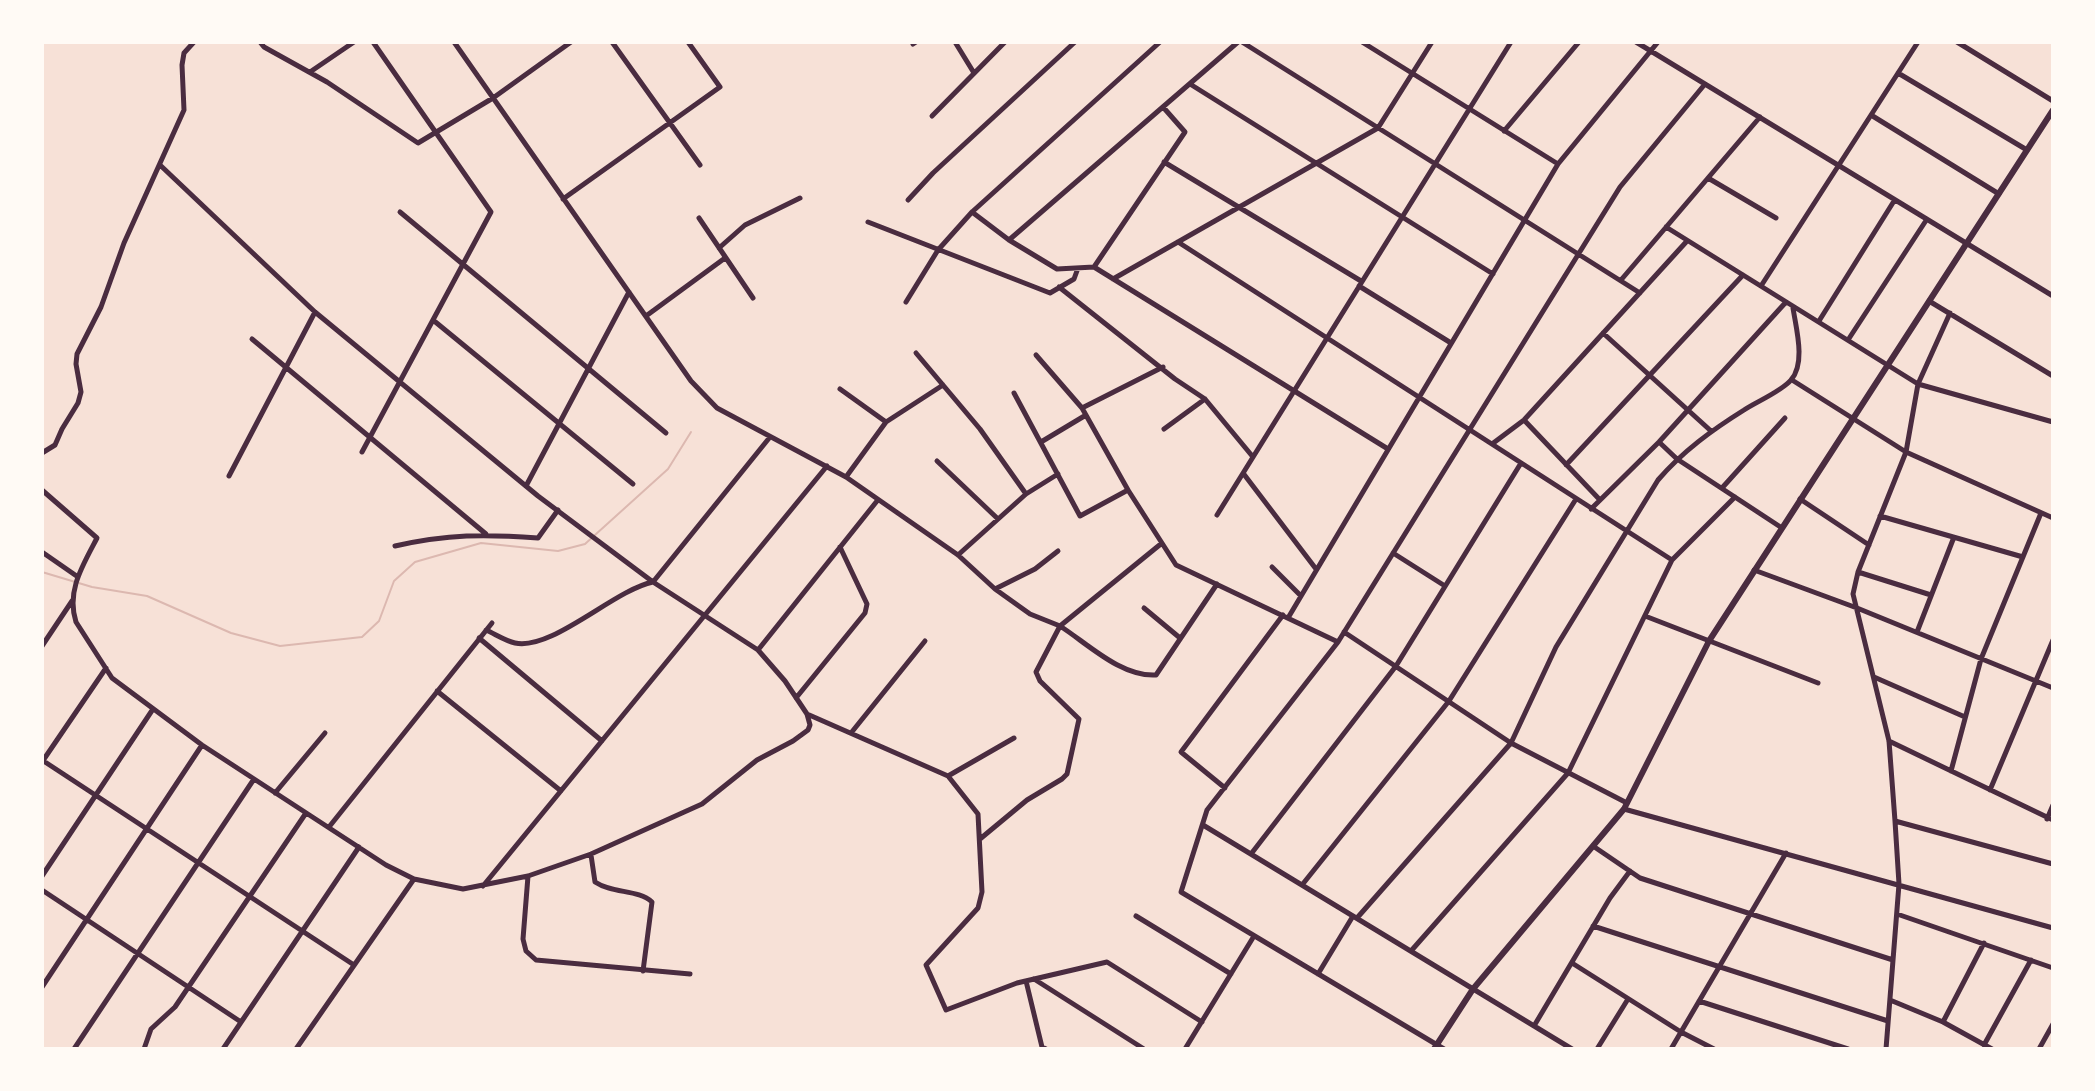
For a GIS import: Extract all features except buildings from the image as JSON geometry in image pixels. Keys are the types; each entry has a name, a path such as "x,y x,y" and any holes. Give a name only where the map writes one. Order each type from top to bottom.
{"street":[{"path":"42,453 55,445 78,403 81,392 77,354 101,307 124,243 184,110 182,65 184,53 194,42"},
{"path":"260,42 418,143 493,98 571,42"},
{"path":"310,72 354,42"},
{"path":"362,452 491,212 373,42"},
{"path":"454,42 691,381 717,408 846,477 958,555 995,589 1030,614 1060,626 1127,670 1144,676 1156,675 1217,584"},
{"path":"612,42 700,165"},
{"path":"563,199 720,87 688,42"},
{"path":"955,42 974,73"},
{"path":"932,116 1005,42"},
{"path":"908,200 933,173 1075,42"},
{"path":"906,302 938,250 972,212 1160,42"},
{"path":"1009,240 1238,42 1640,293"},
{"path":"1362,42 1558,164"},
{"path":"1113,279 1378,128 1432,42"},
{"path":"1217,515 1511,42"},
{"path":"1504,131 1579,42"},
{"path":"1636,42 2053,296"},
{"path":"1225,788 1181,752 1301,596 1558,164 1658,42"},
{"path":"1761,286 1918,42"},
{"path":"1957,42 2053,101"},
{"path":"1898,73 2027,150"},
{"path":"1190,84 1493,274"},
{"path":"1444,1049 1435,1047 1181,892 1207,810 1338,642 1620,187 1705,84"},
{"path":"1094,267 1185,132 1163,107"},
{"path":"1435,1047 1473,989 1625,806 1709,641 2053,110"},
{"path":"1871,115 1999,194"},
{"path":"1621,280 1760,117"},
{"path":"1164,162 1451,343"},
{"path":"72,600 76,622 112,678 153,709 275,793 414,879 463,889 528,876 591,854 702,804 757,760 808,730 810,725 807,714 796,698 758,650 653,582 526,486 315,312 160,165"},
{"path":"1708,178 1776,218"},
{"path":"719,248 745,225 800,198"},
{"path":"1819,321 1894,201"},
{"path":"400,212 666,433"},
{"path":"972,212 1009,240 1057,269 1094,267 1388,449"},
{"path":"699,218 753,298"},
{"path":"1848,340 1927,219"},
{"path":"868,222 1050,293 1074,279 1078,268"},
{"path":"1666,227 1918,384 2053,422"},
{"path":"1492,444 1524,420 1688,241"},
{"path":"1178,242 1672,560"},
{"path":"646,316 725,258"},
{"path":"1566,465 1743,275"},
{"path":"1059,287 1205,399 1253,457"},
{"path":"526,486 629,292"},
{"path":"1929,301 2053,376"},
{"path":"1591,509 1659,442 1786,302"},
{"path":"1318,974 1355,917 1511,743 1556,647 1658,480 1677,459 1711,431 1792,380 1798,364 1793,308"},
{"path":"229,476 315,312"},
{"path":"1886,1049 1899,884 1895,821 1889,741 1853,594 1858,572 1906,452 1918,384 1950,313"},
{"path":"433,320 633,484"},
{"path":"1603,333 1711,431"},
{"path":"252,339 486,534"},
{"path":"916,353 980,429 1026,494"},
{"path":"1036,355 1082,408 1128,490 1176,565 1338,642"},
{"path":"1082,408 1163,367"},
{"path":"1792,380 1906,452 2053,518"},
{"path":"846,477 886,422 943,385"},
{"path":"840,389 886,422"},
{"path":"1014,393 1080,516 1128,490"},
{"path":"1164,429 1205,399"},
{"path":"1041,442 1086,415"},
{"path":"1722,488 1785,418"},
{"path":"1524,420 1600,500"},
{"path":"486,630 516,643 529,642 564,630 628,590 653,582 770,437"},
{"path":"1659,442 1677,459 1782,528"},
{"path":"937,461 998,519"},
{"path":"1251,854 1396,666 1521,463"},
{"path":"483,886 827,466"},
{"path":"1243,473 1316,569"},
{"path":"958,555 1026,494 1058,474"},
{"path":"42,490 97,538 78,577 72,600 42,646"},
{"path":"1411,951 1568,773 1672,560 1735,497"},
{"path":"1302,885 1449,701 1576,499"},
{"path":"1800,499 1869,545"},
{"path":"758,650 877,501"},
{"path":"395,546 436,536 486,534 538,538 558,510"},
{"path":"1951,771 1981,659 2041,513"},
{"path":"1880,516 2023,557"},
{"path":"1917,632 1954,537"},
{"path":"980,839 1027,800 1067,774 1079,719 1040,681 1036,672 1060,626 1162,543"},
{"path":"796,698 865,613 867,604 840,547"},
{"path":"995,589 1035,569 1058,551"},
{"path":"42,552 78,577"},
{"path":"1393,553 1445,586"},
{"path":"1272,567 1301,596"},
{"path":"1754,570 1857,608 2053,688"},
{"path":"1858,572 1931,595"},
{"path":"1144,608 1180,638"},
{"path":"1645,616 1818,683"},
{"path":"329,827 492,623"},
{"path":"1344,632 1511,743 1625,806 2053,928"},
{"path":"479,638 602,741"},
{"path":"1990,790 2053,640"},
{"path":"851,733 925,641"},
{"path":"106,668 42,761 354,965"},
{"path":"1874,677 1965,717"},
{"path":"437,691 561,791"},
{"path":"42,876 153,709"},
{"path":"807,714 948,776 978,814 982,892 978,908 926,965 946,1010 1030,980 1107,962 1202,1022"},
{"path":"275,793 325,733"},
{"path":"948,776 1014,738"},
{"path":"1889,741 2050,820 2053,805"},
{"path":"42,987 202,745"},
{"path":"74,1049 254,779"},
{"path":"144,1049 151,1029 175,1007 189,988 306,813"},
{"path":"1895,821 2053,864"},
{"path":"1203,825 1572,1049"},
{"path":"1593,846 1640,878 1893,960"},
{"path":"223,1049 359,847"},
{"path":"1671,1049 1786,853"},
{"path":"591,854 595,882 606,889 647,897 652,902 643,971"},
{"path":"1534,1026 1593,926 1630,871"},
{"path":"528,876 523,939 526,951 536,960 690,974"},
{"path":"296,1049 414,879"},
{"path":"42,890 241,1022"},
{"path":"1897,914 2053,968"},
{"path":"1136,916 1231,974"},
{"path":"1593,926 1888,1021"},
{"path":"1185,1049 1254,936"},
{"path":"1943,1022 1984,943"},
{"path":"1984,1045 2031,960"},
{"path":"1572,963 1681,1032 1714,1049"},
{"path":"1030,980 1042,1047 1046,1049"},
{"path":"1030,980 1144,1049"},
{"path":"1597,1049 1628,999"},
{"path":"1890,1000 1943,1022 1992,1049"},
{"path":"1699,1001 1848,1049"},
{"path":"2039,1049 2053,1024"}],"waterway":[{"path":"42,572 92,587 147,596 231,633 280,646 362,637 379,621 394,581 415,562 481,543 558,551 585,544 668,469 691,432"}]}
